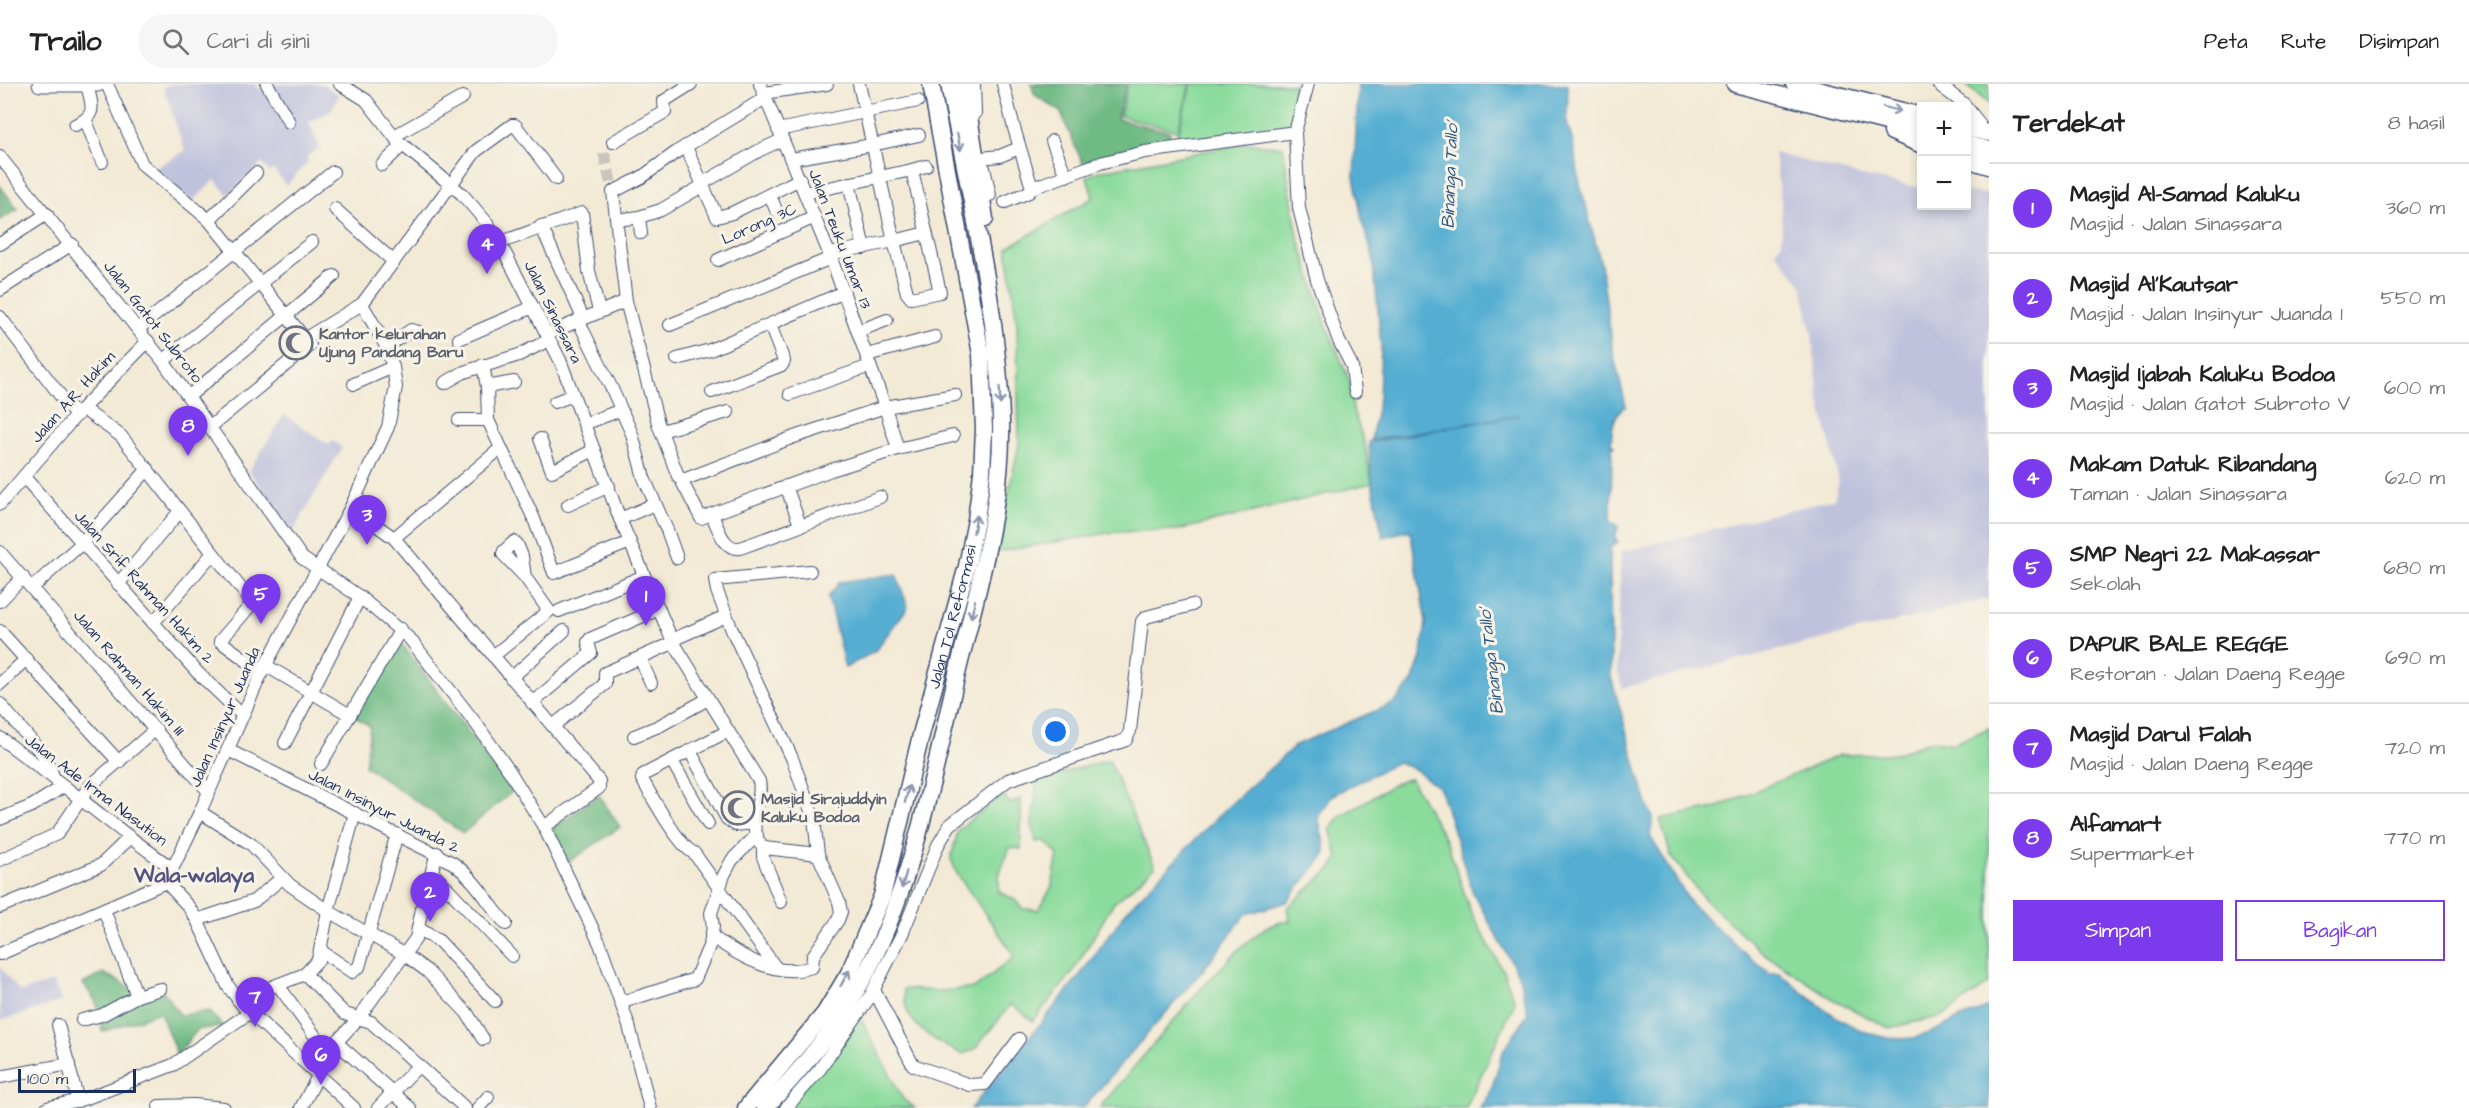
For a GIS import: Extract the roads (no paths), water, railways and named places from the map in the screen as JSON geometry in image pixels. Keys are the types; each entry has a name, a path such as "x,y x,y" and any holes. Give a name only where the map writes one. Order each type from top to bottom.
{"highway":[{"name":"Jalan Tol Reformasi","path":"746,1108 825,1013 853,964 882,896 922,731 967,566 976,520 984,429 981,354 931,84"},
{"name":"Jalan Tol Reformasi","path":"765,1108 847,1007 871,965 898,897 937,759 983,567 999,474 1001,425 999,368 949,84"},
{"path":"964,84 997,296 999,368"},
{"path":"1734,84 1917,130"},
{"path":"1794,84 1917,115"},
{"path":"918,92 981,354"},
{"path":"1844,111 1917,143"},
{"path":"1971,145 1989,150"},
{"path":"1971,161 1989,166"}],"main road":[{"path":"40,84 98,84"}],"street":[{"path":"107,84 142,164 209,220 310,345 210,427"},
{"path":"267,84 290,123"},
{"name":"Jalan Sinassara","path":"340,84 366,100 398,141 451,184 475,208 499,243 560,360 620,519 673,642 759,781 755,829"},
{"path":"614,142 665,112 664,101 691,84"},
{"path":"827,84 763,91 642,177 613,192 626,302 659,426 682,479 725,541 734,549 880,497"},
{"path":"859,84 894,242 909,297 940,292 912,170"},
{"path":"974,84 975,116 981,158 990,195"},
{"path":"1003,84 1032,188"},
{"path":"1308,84 1295,132 1296,177 1301,216 1317,280 1339,341 1352,366 1355,392"},
{"path":"1938,84 1970,109 1979,123 1978,131"},
{"path":"87,85 92,109 80,123 102,162"},
{"name":"Jalan Teuku Umar 13","path":"763,91 831,256 898,449"},
{"path":"617,220 639,217 661,210 760,150 780,135 866,112 918,92"},
{"path":"382,165 398,141 463,97"},
{"path":"306,338 362,304 479,148 513,125 523,134 556,179"},
{"path":"1005,202 1029,192 1032,188 1100,163 1145,152 1295,132"},
{"path":"791,159 919,135"},
{"path":"1052,141 1066,176"},
{"path":"686,147 717,218 800,179"},
{"path":"981,158 1000,156 1020,148"},
{"name":"Jalan Gatot Subroto","path":"0,157 148,341 302,558 360,597 401,629 477,725 544,827 600,944 622,1002 650,1108"},
{"path":"805,193 926,166"},
{"path":"138,329 333,172"},
{"path":"209,220 256,173"},
{"path":"849,183 864,248"},
{"path":"770,195 777,210"},
{"path":"334,209 394,262"},
{"path":"499,243 582,213 589,271 599,311"},
{"path":"0,244 47,214"},
{"path":"639,217 641,233"},
{"name":"Lorong 3C","path":"718,260 814,217"},
{"path":"541,226 632,434 644,478 677,558"},
{"path":"670,325 831,256 926,233"},
{"path":"163,361 312,242"},
{"path":"0,290 72,244"},
{"path":"189,396 334,276"},
{"path":"677,359 710,350 844,292"},
{"path":"445,383 483,365 519,355 580,319 626,302"},
{"name":"Jalan Insinyur Juanda","path":"166,882 264,669 351,507 388,427 396,387 393,367 386,347 362,304"},
{"path":"459,339 533,307"},
{"path":"858,331 887,320"},
{"path":"1,321 79,412 121,436 251,602 221,637 221,642 264,669 350,715"},
{"path":"712,392 782,365 784,362 770,325"},
{"path":"386,347 411,330 419,332"},
{"path":"790,394 869,361 935,337"},
{"name":"Jalan A.R. Hakim","path":"0,504 79,412 148,341"},
{"path":"483,365 487,387 488,420 534,519 554,573 630,542"},
{"path":"354,384 393,367"},
{"path":"487,387 514,382"},
{"path":"555,402 573,395"},
{"path":"682,479 794,437 885,407 955,395"},
{"path":"584,424 621,410"},
{"path":"659,426 664,430 728,412"},
{"path":"459,420 488,420"},
{"path":"707,516 786,486 898,449 953,436"},
{"path":"540,440 552,471 594,450"},
{"path":"394,538 501,448"},
{"path":"32,588 82,543 148,469"},
{"name":"Jalan Srif Rahman Hakim 2","path":"24,477 197,672 242,715"},
{"path":"568,505 609,486"},
{"path":"786,486 800,525"},
{"path":"620,519 655,504"},
{"path":"351,507 394,538 600,785 544,827"},
{"path":"118,584 180,511"},
{"name":"Jalan Rahman Hakim III","path":"0,552 209,792"},
{"path":"153,622 213,553"},
{"path":"711,936 738,954 776,968 796,971 812,967 813,956 840,916 839,902 818,854 814,819 792,758 726,616 717,591 716,579 810,571"},
{"path":"559,611 644,576"},
{"path":"0,601 23,577"},
{"path":"493,656 549,611 525,577"},
{"path":"285,743 360,597"},
{"path":"786,1108 820,1069 874,990 900,938 938,845 950,825 1008,780 1126,740 1130,731 1143,618 1192,605"},
{"path":"532,703 591,653 590,639 659,609"},
{"path":"553,726 605,684 605,673 726,616"},
{"path":"321,764 401,629"},
{"path":"0,631 119,762"},
{"path":"511,678 564,631"},
{"path":"640,658 651,682"},
{"path":"0,684 26,659"},
{"path":"634,736 659,726 708,699"},
{"path":"0,704 45,757 59,783 32,806 0,819"},
{"path":"0,861 57,834 89,787 156,729"},
{"path":"728,731 644,775 642,779 670,826 720,889 776,968"},
{"name":"Jalan Ade Irma Nasution","path":"1,740 172,868"},
{"name":"Jalan Insinyur Juanda 2","path":"228,750 437,853 467,874 482,890 506,924"},
{"path":"690,752 727,819 736,825 755,829"},
{"path":"672,761 708,824"},
{"path":"200,812 232,830 262,855 282,878 328,911 404,954 428,971 467,1013 483,1039"},
{"path":"238,1000 305,974 318,960 328,911 355,813"},
{"path":"755,829 762,847 762,855 781,902"},
{"path":"622,1002 695,979 708,950 711,936 711,913 729,864 755,829"},
{"path":"321,951 348,969 356,971 359,967 397,834"},
{"path":"0,907 101,865 129,838"},
{"path":"762,847 818,854"},
{"path":"278,985 318,1040 328,1049 358,1018 416,938 437,853"},
{"path":"432,872 512,956"},
{"path":"197,920 254,901 282,878"},
{"path":"0,954 166,882 188,906 197,920 228,986 238,1000 249,1013 354,1108"},
{"path":"104,910 137,996"},
{"path":"418,928 439,941 495,1000"},
{"path":"305,974 345,1014 371,1022 465,1108"},
{"path":"82,1020 102,1015 137,996 160,989"},
{"path":"874,990 909,1059 920,1069 970,1084 984,1084 1019,1039"},
{"path":"46,1108 78,1101 179,1062 249,1013"},
{"path":"737,1108 813,1020 825,1013"},
{"path":"58,1025 78,1101"},
{"path":"336,1042 410,1108"},
{"path":"0,1077 69,1064"},
{"path":"378,1108 420,1065"},
{"path":"301,1108 318,1076"},
{"path":"478,1108 488,1097"},
{"path":"159,1106 224,1108"}],"water":[{"name":"Binanga Tallo'","path":"1358,84 1568,84 1567,123 1601,264 1613,353 1626,406 1618,412 1611,443 1614,446 1612,449 1611,521 1618,526 1615,538 1618,542 1610,548 1611,677 1646,801 1653,818 1650,836 1691,904 1743,952 1770,973 1780,973 1824,1009 1857,1028 1875,1035 1893,1038 1919,1037 1989,1007 1989,1108 1480,1108 1489,1096 1504,1049 1528,1014 1519,976 1473,893 1440,789 1416,770 1398,762 1333,795 1318,816 1326,853 1287,902 1246,914 1203,970 1083,1108 971,1108 1078,978 1128,909 1221,813 1296,745 1394,703 1412,682 1421,657 1426,622 1410,530 1383,537 1372,483 1369,442 1519,415 1371,440 1379,398 1381,346 1373,256 1363,225 1354,177"},
{"path":"896,574 908,607 875,651 845,668 828,597 840,582"}],"tunnel":[{"path":"604,153 613,192"}],"place":[{"name":"Makam Datuk Ribandang","path":"487,274"},
{"name":"Kantor kelurahan Ujung Pandang Baru","path":"296,343"},
{"name":"Alfamart","path":"188,456"},
{"name":"Masjid Ijabah Kaluku Bodoa","path":"367,545"},
{"name":"SMP Negri 22 Makassar","path":"261,624"},
{"name":"Masjid Al-Samad Kaluku","path":"646,626"},
{"name":"Masjid Sirajuddyin Kaluku Bodoa","path":"738,808"},
{"name":"Masjid Al'Kautsar","path":"430,922"},
{"name":"Masjid Darul Falah","path":"255,1027"},
{"name":"DAPUR BALE REGGE","path":"321,1085"}],"district":[{"name":"Wala-walaya","path":"194,875"}]}
